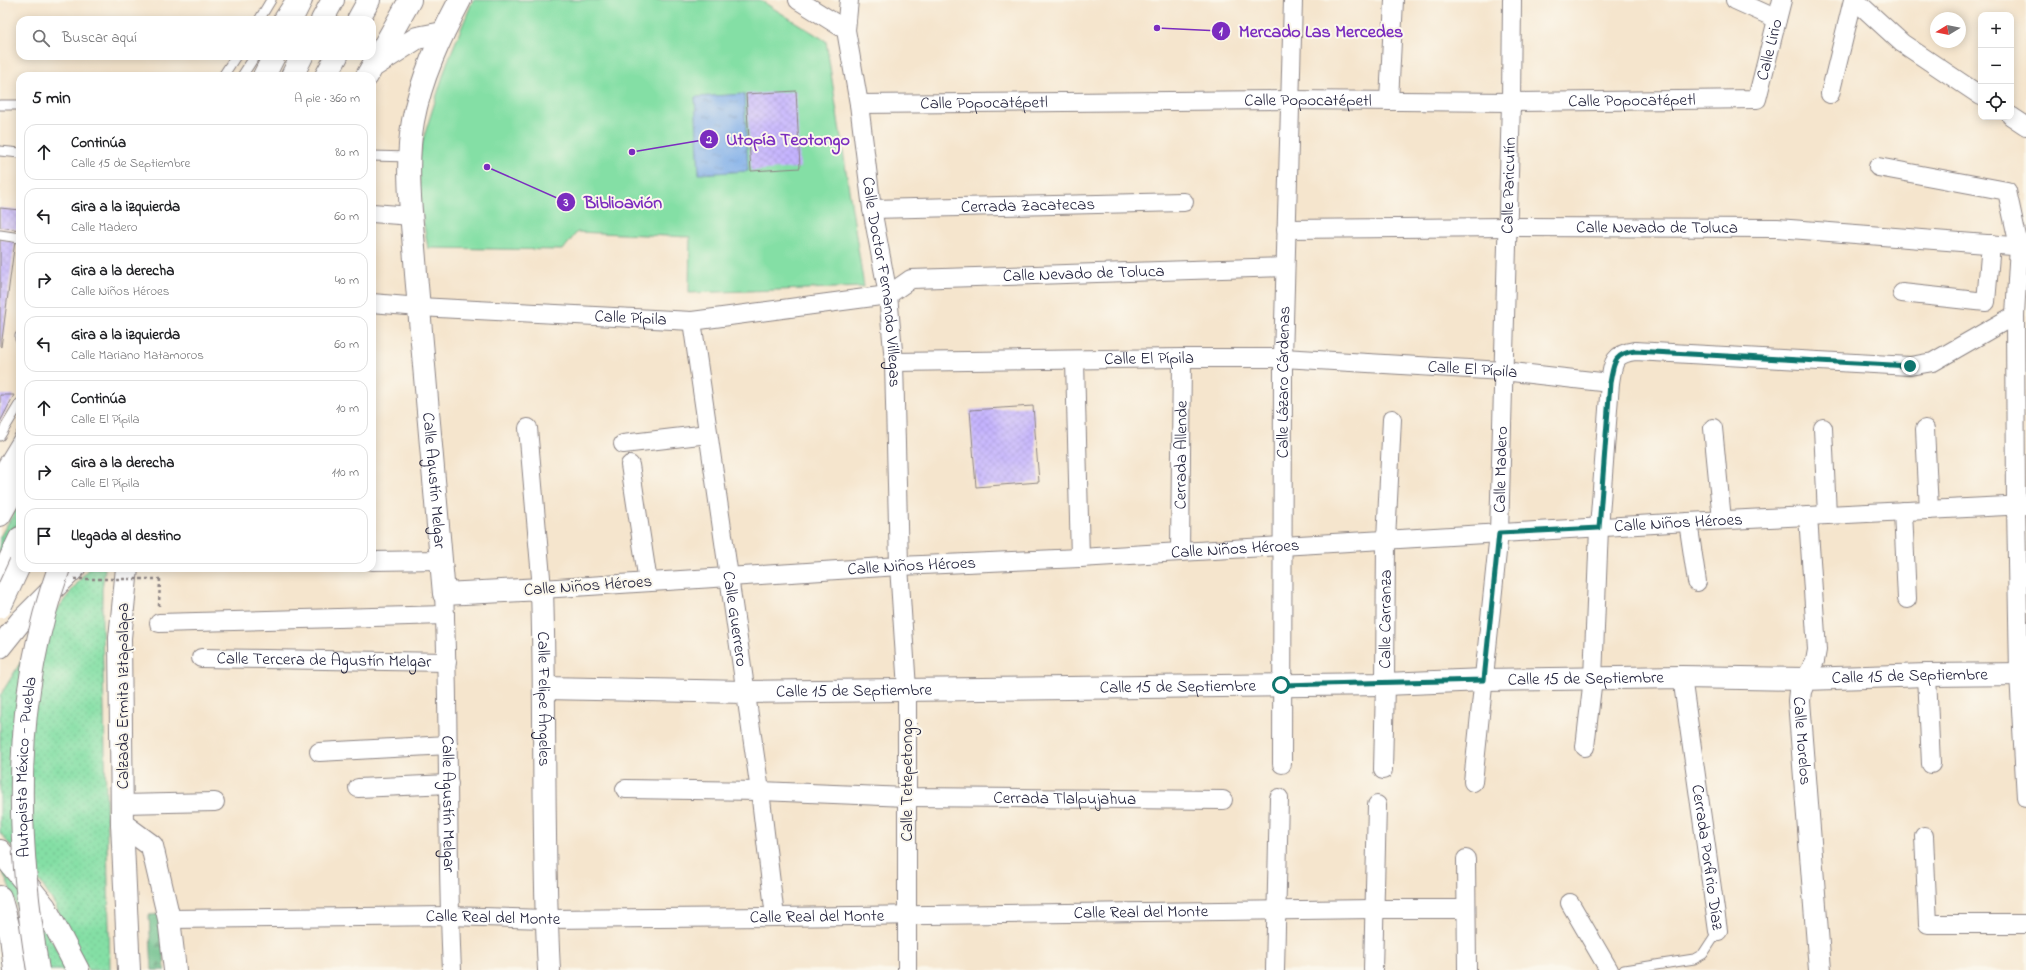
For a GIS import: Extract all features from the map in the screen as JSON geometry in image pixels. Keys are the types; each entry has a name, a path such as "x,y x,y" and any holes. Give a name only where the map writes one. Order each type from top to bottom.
{"main road":[{"path":"293,16 301,0"},
{"path":"324,16 333,0"},
{"path":"376,59 410,0"},
{"name":"Calle Agustín Melgar","path":"445,605 419,307 409,157 413,121 422,85 443,33 460,0"},
{"path":"369,71 417,38 443,33"},
{"path":"266,72 272,60"},
{"path":"294,72 300,60"},
{"path":"328,72 335,60"},
{"path":"369,71 375,60"},
{"path":"0,483 16,463"},
{"path":"0,515 16,486"},
{"path":"0,580 16,546"},
{"path":"0,606 16,572"},
{"path":"0,647 20,622 68,572"},
{"name":"Autopista México - Puebla","path":"38,970 28,908 23,853 21,757 25,710 33,661 47,600 68,572"},
{"name":"Calzada Ermita Iztapalapa","path":"127,572 120,638 122,814 129,970"},
{"name":"Calle Niños Héroes","path":"445,605 542,589"},
{"name":"Calle Felipe Ángeles","path":"542,589 545,688 546,919 549,970"},
{"name":"Calle 15 de Septiembre","path":"545,688 745,692 1385,684 1593,678 1682,677 1805,680 1926,675 2022,674"},
{"name":"Calle Morelos","path":"1805,680 1800,691 1799,701 1820,970"},
{"path":"122,814 152,846 169,919 175,970"},
{"path":"0,851 46,907 78,970"},
{"path":"0,897 11,936 15,970"}],"street":[{"path":"798,0 846,30"},
{"name":"Calle Doctor Fernando Villegas","path":"848,0 846,30 859,104 872,209 888,295 894,362 900,566"},
{"name":"Calle Lázaro Cárdenas","path":"1282,764 1283,358 1289,100 1293,0"},
{"path":"1389,101 1394,0"},
{"name":"Calle Paricutín","path":"1503,371 1508,227 1512,0"},
{"path":"1735,0 1777,20"},
{"name":"Calle Lirio","path":"1757,99 1782,0"},
{"path":"1830,94 1854,0 1902,43 1978,94"},
{"name":"Calle Popocatépetl","path":"859,104 1289,100 1511,102 1757,99"},
{"path":"2014,118 2026,126"},
{"path":"1878,167 2007,191 2022,247 2015,315 2021,505 2022,674 2026,798"},
{"name":"Cerrada Zacatecas","path":"872,209 1184,202"},
{"path":"376,213 412,216"},
{"name":"Calle Nevado de Toluca","path":"1286,229 1508,227 1777,228 2022,247"},
{"path":"1902,294 1986,302 1992,244"},
{"name":"Calle Nevado de Toluca","path":"888,295 911,279 1286,268"},
{"name":"Calle Pípila","path":"376,303 419,307 692,321 888,295"},
{"path":"1585,747 1593,678 1599,528 1610,383 1614,362 1622,353 1635,351 1910,366 1933,362 2015,315"},
{"name":"Calle Guerrero","path":"692,321 760,791 775,917"},
{"name":"Cerrada Allende","path":"1180,552 1182,358"},
{"name":"Calle El Pípila","path":"894,362 1283,358 1503,371 1610,383"},
{"path":"1075,361 1080,558"},
{"name":"Calle Madero","path":"1473,782 1499,533 1503,371"},
{"name":"Calle Carranza","path":"1383,770 1386,540 1392,419"},
{"name":"Calle Felipe Ángeles","path":"528,428 542,589"},
{"path":"1713,428 1722,520"},
{"path":"1823,428 1827,515"},
{"path":"1925,429 1929,510"},
{"path":"624,444 708,434"},
{"path":"630,465 648,582"},
{"name":"Calle Niños Héroes","path":"542,589 900,566 1080,558 1722,520 2021,505"},
{"path":"1903,511 1907,598"},
{"name":"Calle Morelos","path":"1805,680 1815,661 1818,650 1808,516"},
{"path":"1688,522 1697,582"},
{"path":"376,561 441,560"},
{"name":"Calle Tetepetongo","path":"900,566 907,689 907,970"},
{"path":"159,623 445,605"},
{"name":"Calle Agustín Melgar","path":"445,605 452,970"},
{"name":"Calle Tercera de Agustín Melgar","path":"201,658 447,662"},
{"path":"1926,675 1931,764"},
{"name":"Cerrada Porfirio Díaz","path":"1682,677 1718,932"},
{"path":"319,752 448,745"},
{"path":"358,788 449,784"},
{"path":"625,789 760,791"},
{"name":"Cerrada Tlalpujahua","path":"760,791 907,797 1223,800"},
{"path":"1275,970 1279,798"},
{"path":"122,814 215,802"},
{"path":"1373,970 1377,805"},
{"path":"1924,836 1928,924 2026,924"},
{"path":"1466,859 1465,909 1467,970"},
{"path":"1570,903 1609,970"},
{"name":"Calle Real del Monte","path":"169,919 450,916 546,919 1465,909"}],"lane":[{"path":"261,16 271,0"},
{"path":"280,16 290,0"},
{"path":"226,72 233,60"},
{"path":"245,72 252,60"},
{"path":"0,105 16,105"},
{"path":"0,151 16,153"},
{"path":"376,156 409,157"},
{"path":"0,235 16,237"},
{"path":"0,436 16,410"},
{"path":"0,468 16,442"},
{"name":"Cerrada Porfirio Díaz","path":"1624,970 1694,959 1702,954 1718,932"}],"path":[{"path":"68,572 160,578"}],"green space":[{"path":"473,0 760,0 826,41 864,287 689,293 690,237 577,232 563,250 428,248 420,203 419,162 422,143 447,63"},
{"path":"16,509 16,526 0,559 0,537"},
{"path":"86,572 104,572 102,589 102,623 110,970 88,970 54,903 41,883 0,833 0,696 36,637"},
{"path":"0,865 29,902 53,942 67,970 29,970 22,927 16,904"},
{"path":"161,914 165,970 152,970 149,915"}],"water":[{"path":"744,94 748,171 699,174 695,97"}],"building":[{"path":"796,91 800,168 751,171 746,94"},
{"path":"0,208 16,210 16,229 0,227"},
{"path":"0,239 15,241 1,347 0,346"},
{"path":"0,395 14,395 0,422"},
{"path":"1033,406 1039,482 976,487 970,410"}],"place":[{"name":"Mercado Las Mercedes","path":"1157,28"},
{"name":"Utopía Teotongo","path":"632,152"},
{"name":"Biblioavión","path":"487,167"}],"route":[{"path":"1281,685 1385,684 1484,680 1499,533 1599,528 1610,383 1614,362 1622,353 1635,351 1910,366"}]}
